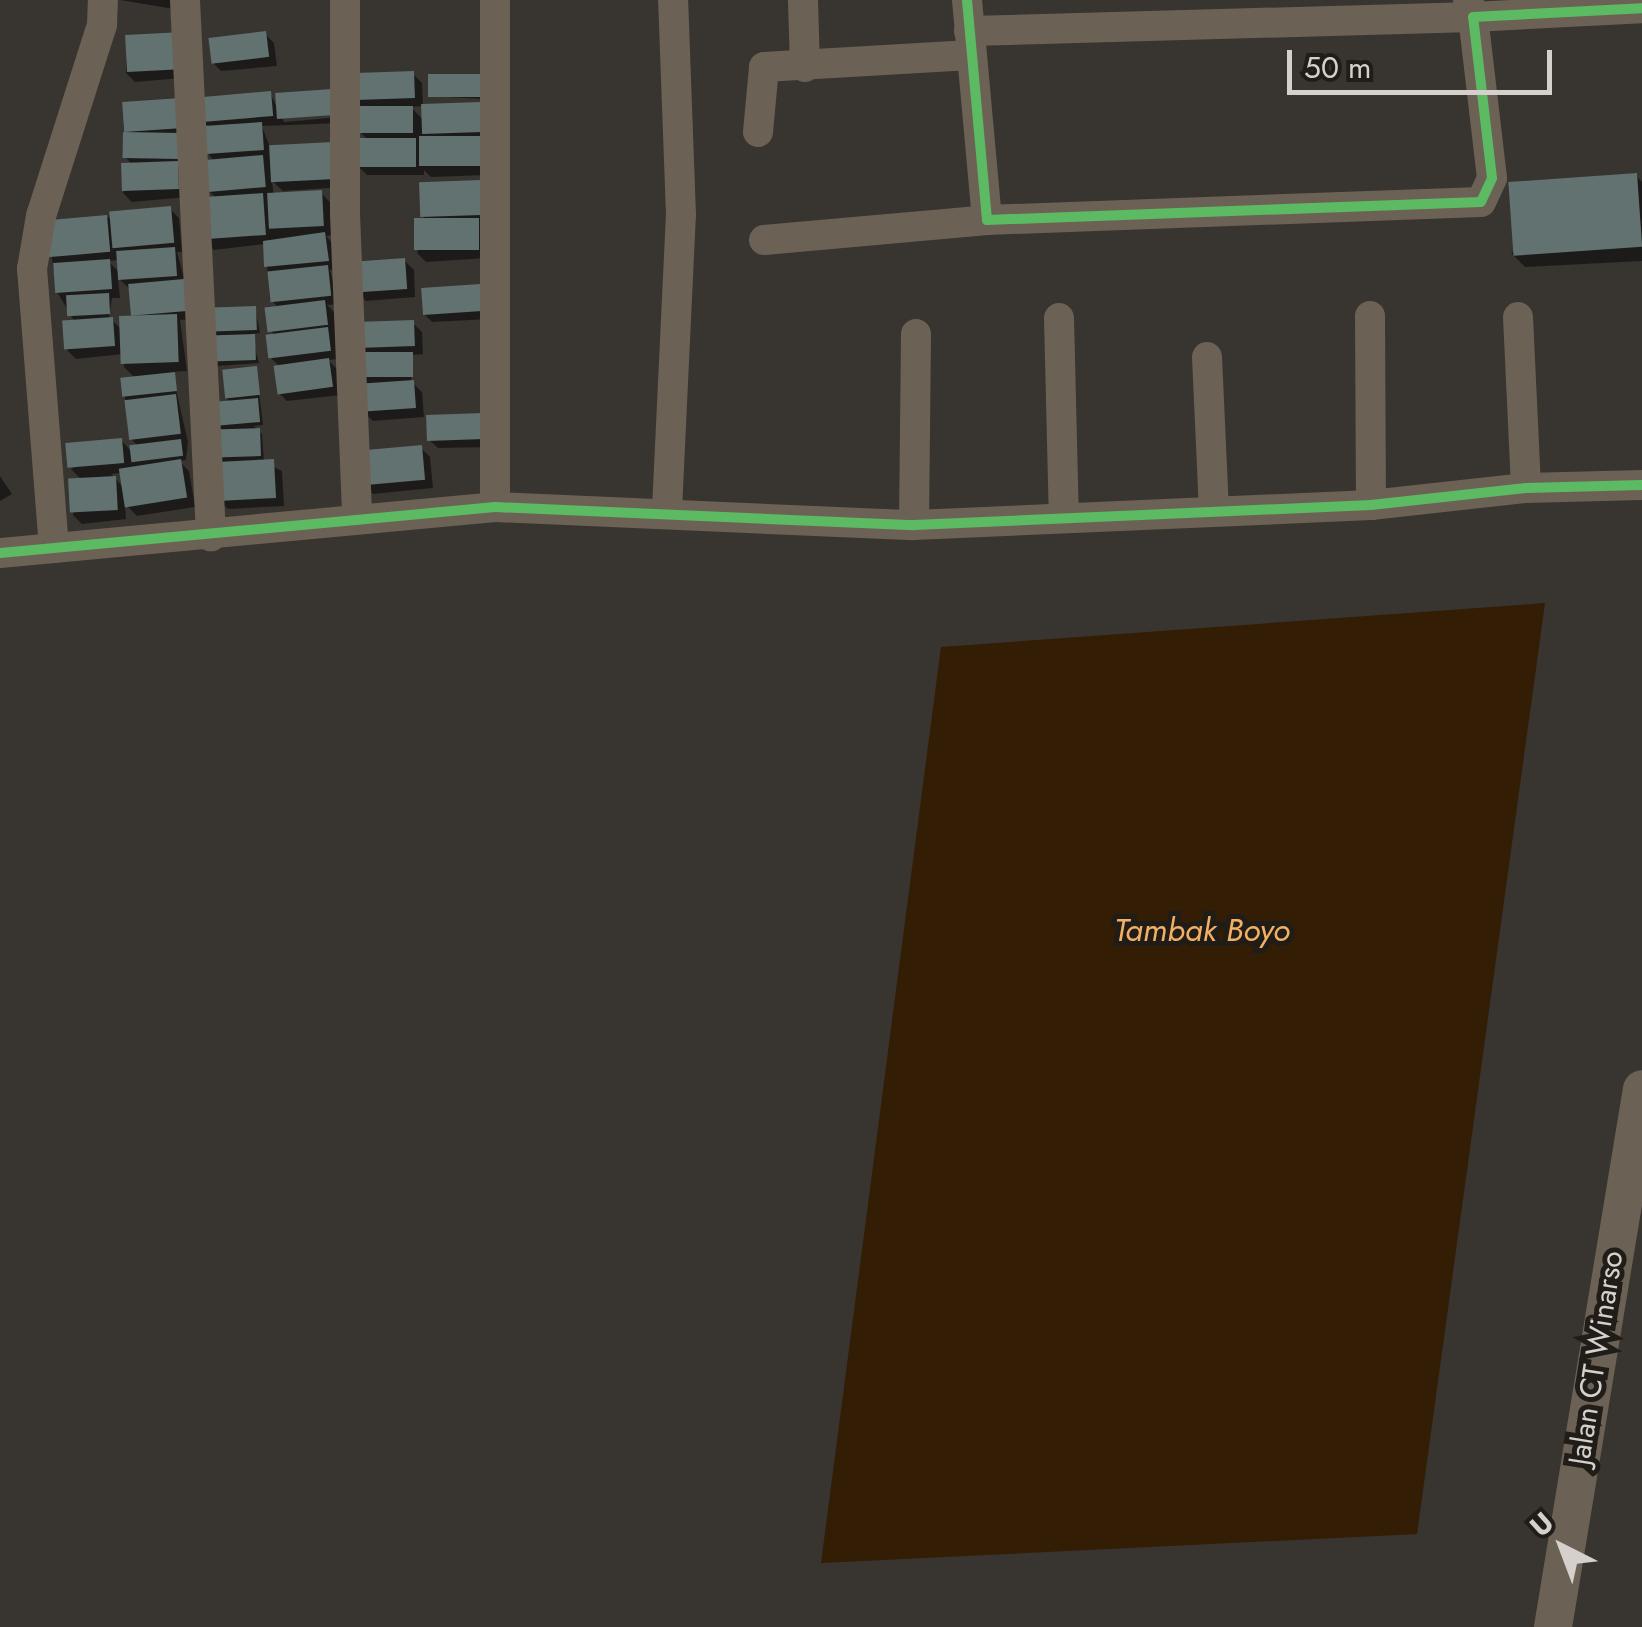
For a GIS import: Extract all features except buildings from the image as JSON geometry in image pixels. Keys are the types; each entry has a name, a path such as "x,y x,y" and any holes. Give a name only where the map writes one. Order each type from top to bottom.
{"street":[{"path":"54,548 32,270 41,216 98,37 103,0"},
{"path":"185,0 211,536"},
{"path":"345,0 345,214 356,517"},
{"path":"495,0 495,507"},
{"path":"667,510 681,215 673,0"},
{"path":"803,0 805,67"},
{"path":"967,0 987,220"},
{"path":"758,132 762,68 805,67 970,43 1470,8 1642,8"},
{"path":"764,240 987,220 1481,202 1492,178 1470,8"},
{"path":"1370,316 1371,506"},
{"path":"1518,317 1526,488"},
{"path":"1059,318 1064,516"},
{"path":"914,525 916,334"},
{"path":"1208,357 1214,509"},
{"path":"0,552 211,536 356,517 495,507 667,510 914,525 1214,509 1371,506 1526,488 1642,485"},
{"name":"Jalan CT Winarso","path":"1553,1627 1642,1089"}],"water":[{"name":"Tambak Boyo","path":"1545,603 1417,1534 821,1563 941,647"}],"cycle path":[{"path":"967,0 987,220 1481,202 1492,178 1473,17 1642,8"},
{"path":"0,553 495,507 914,525 1371,505 1526,488 1642,485"}]}
